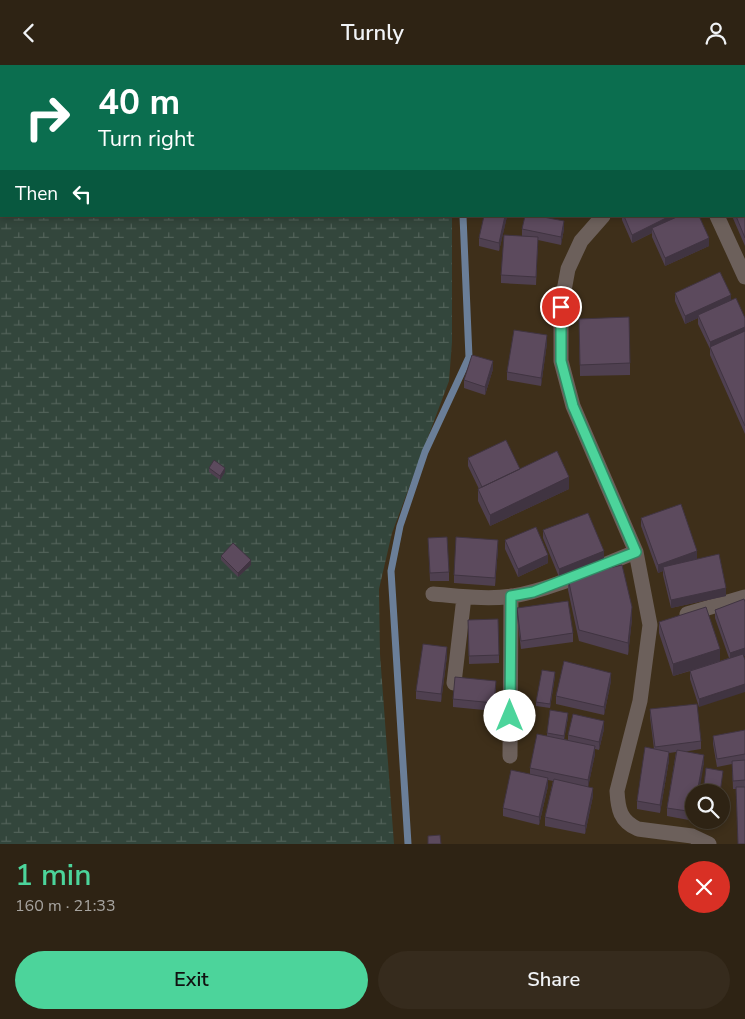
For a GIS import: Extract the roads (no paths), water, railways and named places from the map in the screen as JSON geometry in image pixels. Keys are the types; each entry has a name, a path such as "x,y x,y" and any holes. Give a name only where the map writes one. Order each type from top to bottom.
{"street":[{"path":"602,217 581,241 568,269 561,307 561,361 573,406 636,552 650,625 640,701 617,791 620,813 625,821 638,829 692,836 709,844"},
{"path":"717,217 745,277"},
{"path":"433,594 464,597 511,596 533,592 636,552"},
{"path":"510,756 511,596"},
{"path":"454,683 464,597"},
{"path":"650,625 745,597"}],"waterway":[{"path":"408,844 391,571 400,526 425,452 469,357 463,217"}]}
